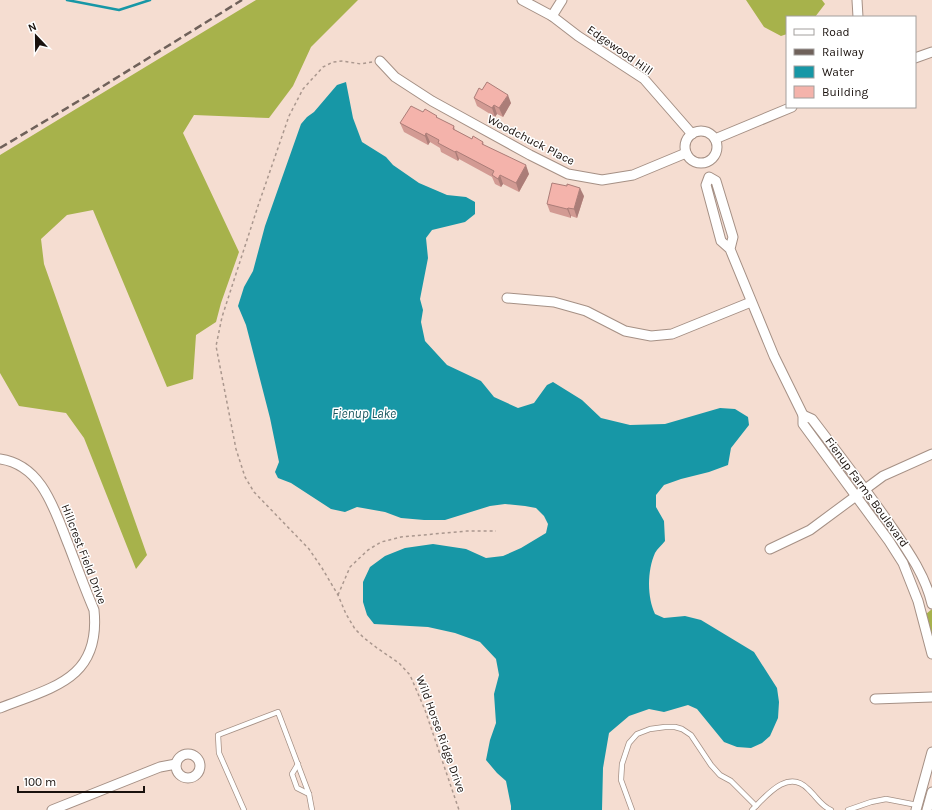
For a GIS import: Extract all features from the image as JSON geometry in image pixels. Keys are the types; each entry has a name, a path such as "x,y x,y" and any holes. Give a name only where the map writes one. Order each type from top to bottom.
{"street":[{"name":"Edgewood Hill","path":"522,0 552,16 578,36 644,79 692,134"},
{"path":"552,16 562,0"},
{"path":"857,0 858,16"},
{"path":"916,58 932,52"},
{"name":"Woodchuck Place","path":"380,61 395,76 432,101 530,155 568,174 602,180 632,175 686,153"},
{"path":"715,139 790,108"},
{"path":"702,131 707,132 715,139 717,143 716,154 709,161 704,163 694,161 686,153 686,142 692,134 702,131"},
{"name":"Fienup Farms Boulevard","path":"704,163 709,177 716,181 733,237 730,249 774,356 803,415 802,424 889,540 903,563 918,601 932,654"},
{"path":"507,298 554,302 586,311 625,331 651,336 672,334 751,302"},
{"name":"Fienup Farms Boulevard","path":"803,415 812,419 865,488 912,557 931,598"},
{"path":"770,549 810,530 882,476 932,454"},
{"name":"Hillcrest Field Drive","path":"0,459 18,464 29,472 49,497 94,610 95,626 94,640 89,655 81,667 56,686 0,708"},
{"path":"918,601 931,598"},
{"path":"875,699 932,697"},
{"path":"917,807 932,752"},
{"path":"52,810 160,767 176,764"},
{"path":"927,810 932,792"}],"lane":[{"path":"244,810 220,753 218,735 278,712 309,794 312,810"},
{"path":"632,810 621,780 622,764 629,743 637,734 650,729 664,727 682,729 691,736 711,766 720,775 731,782 756,806"},
{"path":"298,764 292,774 297,788 309,794"},
{"path":"752,810 770,791 779,785 794,781 802,783 825,807 831,810"},
{"path":"848,810 871,802 886,799 917,807"}],"path":[{"name":"Wild Horse Ridge Drive","path":"380,61 361,64 343,61 333,62 323,67 303,89 289,116 248,235 220,325 216,346 236,449 245,477 254,492 308,549 322,568 338,594 346,614 360,634 399,663 410,675 425,710 459,810"},
{"path":"338,594 350,567 368,550 381,542 401,537 467,531 496,531"}],"green space":[{"path":"256,0 358,0 311,47 293,86 269,118 194,115 183,133 239,252 216,322 196,335 193,379 167,387 93,210 67,215 41,239 44,264 147,555 136,569 84,438 66,413 19,406 0,373 0,155"},
{"path":"746,0 822,0 825,4 816,16 786,16 786,34 781,36 764,27"},
{"path":"932,609 932,641 919,620"}],"water":[{"name":"Fienup Lake","path":"346,82 353,118 362,142 386,157 393,165 419,183 447,195 466,197 475,202 475,214 465,222 432,230 426,238 428,258 420,299 423,310 421,322 425,341 447,365 481,381 494,397 518,408 534,403 547,385 553,382 582,400 601,418 630,425 665,424 720,408 735,409 748,417 749,425 731,448 728,465 664,485 656,495 656,507 664,521 665,541 657,550 652,560 649,576 649,592 655,614 664,618 685,616 701,620 754,652 777,688 779,702 778,718 770,736 762,743 751,748 737,747 724,742 697,709 688,705 664,712 649,709 629,716 609,733 603,768 602,810 511,810 506,781 486,760 490,740 496,723 494,694 499,675 496,659 480,642 455,633 428,627 374,624 367,615 363,602 363,582 370,567 385,556 405,548 433,544 466,549 486,558 503,556 521,548 546,533 548,524 544,516 536,508 505,504 490,506 445,520 401,518 385,512 357,507 345,512 331,509 291,483 278,478 275,472 279,462 270,418 246,325 238,306 244,287 253,271 265,226 301,124 314,112 337,85"}],"building":[{"path":"487,82 508,95 499,108 494,105 492,108 474,98 479,88 482,90"},
{"path":"411,106 423,112 425,109 437,116 436,117 454,126 453,129 472,139 473,136 483,142 482,144 526,165 516,183 500,175 498,179 492,175 494,171 438,143 439,140 426,133 425,136 400,123"},
{"path":"552,183 567,186 567,184 580,188 574,209 567,209 547,204"}],"waterway":[{"path":"67,0 119,10 150,0"}],"railway":[{"path":"0,148 242,0"}]}
